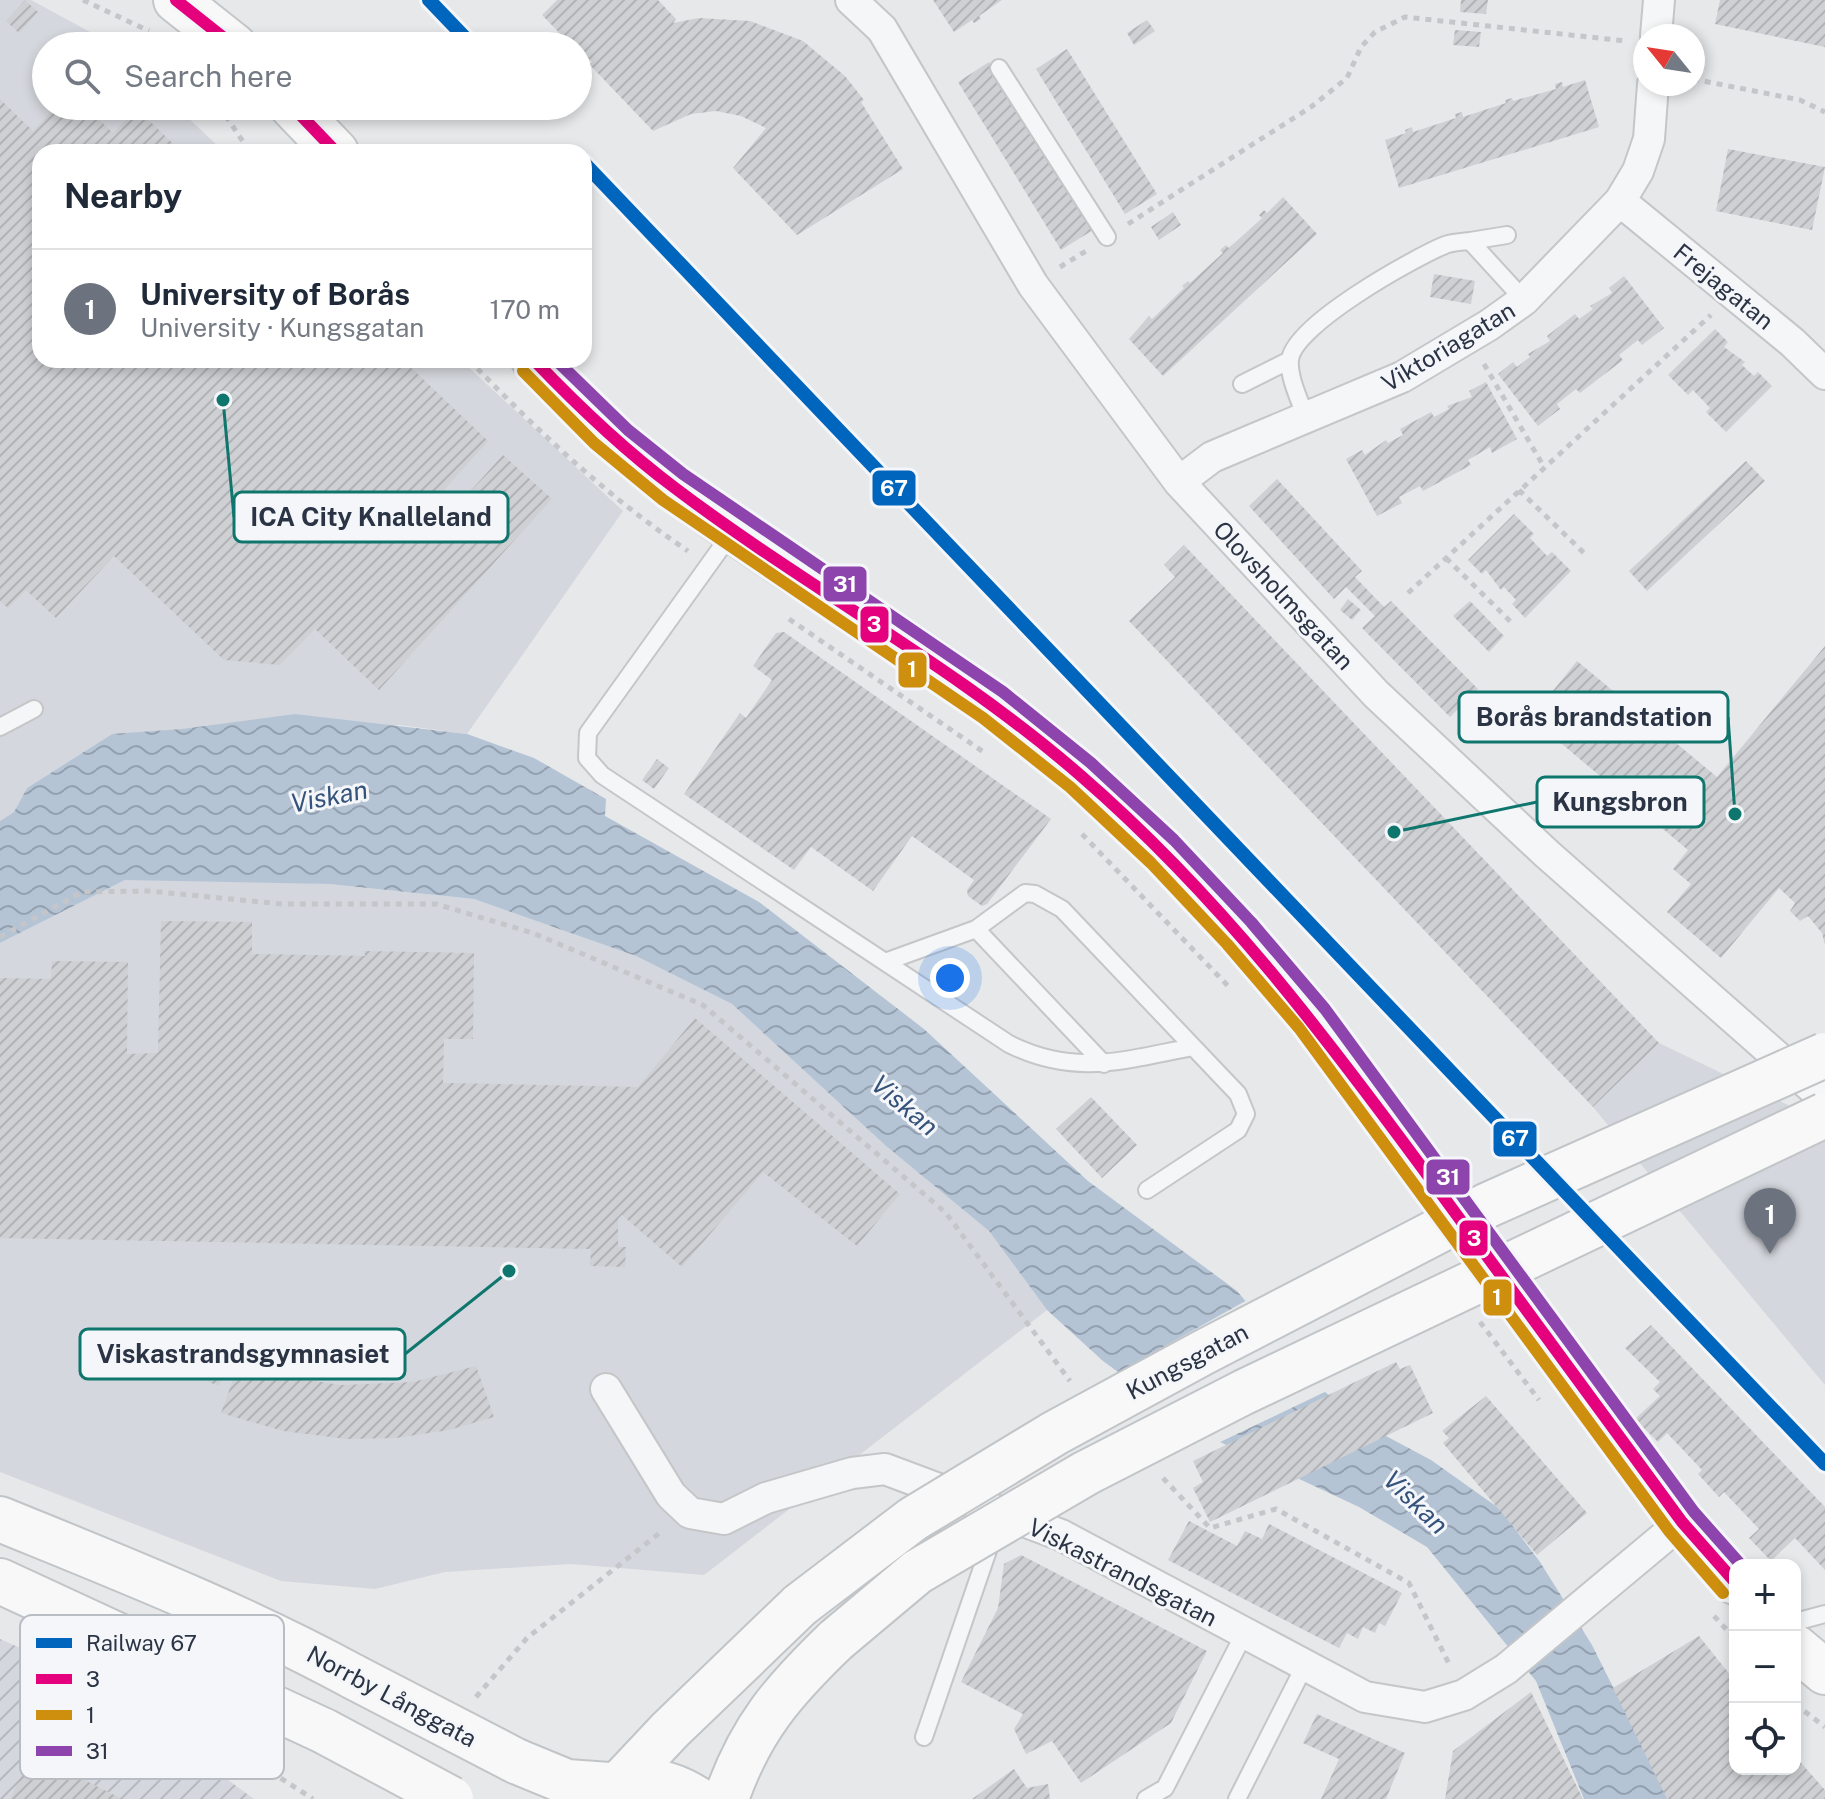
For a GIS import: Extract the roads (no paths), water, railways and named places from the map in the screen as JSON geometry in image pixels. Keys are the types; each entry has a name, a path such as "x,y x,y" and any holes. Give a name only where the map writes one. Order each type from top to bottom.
{"main road":[{"path":"167,19 199,32"},
{"path":"305,120 328,144"},
{"path":"542,368 630,453 734,529 901,639 1082,774 1254,947 1312,1018 1682,1522 1729,1575"},
{"name":"Kungsgatan","path":"606,1788 800,1605 913,1519 1055,1433 1488,1205 1825,1055"},
{"path":"726,1799 740,1759 784,1690 836,1640 917,1572 1086,1473 1244,1392 1825,1115"},
{"name":"Norrby Långgata","path":"0,1519 231,1615"},
{"path":"0,1581 73,1615"},
{"name":"Norrby Långgata","path":"284,1639 516,1761 567,1782 606,1788 655,1781 697,1799"},
{"path":"1801,1652 1825,1672"},
{"path":"284,1712 451,1799"}],"street":[{"name":"Olovsholmsgatan","path":"851,0 882,29 1033,285 1179,482 1376,694 1558,864 1825,1099"},
{"path":"1649,24 1659,0"},
{"name":"Viktoriagatan","path":"1179,482 1212,457 1402,377 1469,338 1524,300 1620,201 1638,171 1649,139 1652,96"},
{"name":"Frejagatan","path":"1620,201 1825,374"},
{"name":"Viskastrandsgatan","path":"606,1389 671,1495 690,1513 724,1519 766,1498 852,1473 885,1469 1061,1535 1365,1697 1425,1707 1464,1695 1506,1669 1587,1605 1682,1522"}],"lane":[{"path":"999,68 1107,237"},
{"path":"1242,384 1290,360 1300,339 1323,319 1389,276 1448,244 1507,235"},
{"path":"1470,241 1524,300"},
{"path":"1290,360 1306,419"},
{"path":"734,529 588,733 587,758 602,775 1009,1044 1041,1060 1104,1064 1193,1047"},
{"path":"0,727 34,709"},
{"path":"885,962 976,929 1025,893 1035,894 1062,909 1238,1094 1246,1114 1238,1130 1147,1190"},
{"path":"976,929 1104,1064"},
{"path":"924,1737 969,1612 1000,1511"},
{"path":"1801,1620 1825,1614"},
{"path":"1146,1799 1165,1788 1244,1634"},
{"path":"1237,1799 1304,1667"}],"water":[{"name":"Viskan","path":"295,714 467,734 534,758 606,799 605,816 759,902 924,1029 1088,1181 1237,1291 1320,1388 1369,1427 1431,1460 1500,1509 1540,1562 1592,1645 1669,1799 1584,1799 1536,1681 1427,1547 1359,1507 1203,1434 1103,1361 1047,1310 989,1231 886,1146 732,1004 636,956 474,899 329,884 125,880 0,943 0,821 14,812 27,788 112,734 182,729"}],"rail line":[{"name":"67","path":"429,0 460,32"},
{"name":"67","path":"592,171 1825,1464"}],"place":[{"name":"ICA City Knalleland","path":"223,400"},
{"name":"Borås brandstation","path":"1735,814"},
{"name":"Kungsbron","path":"1394,832"},
{"name":"University of Borås","path":"1770,1254"},
{"name":"Viskastrandsgymnasiet","path":"509,1271"}]}
